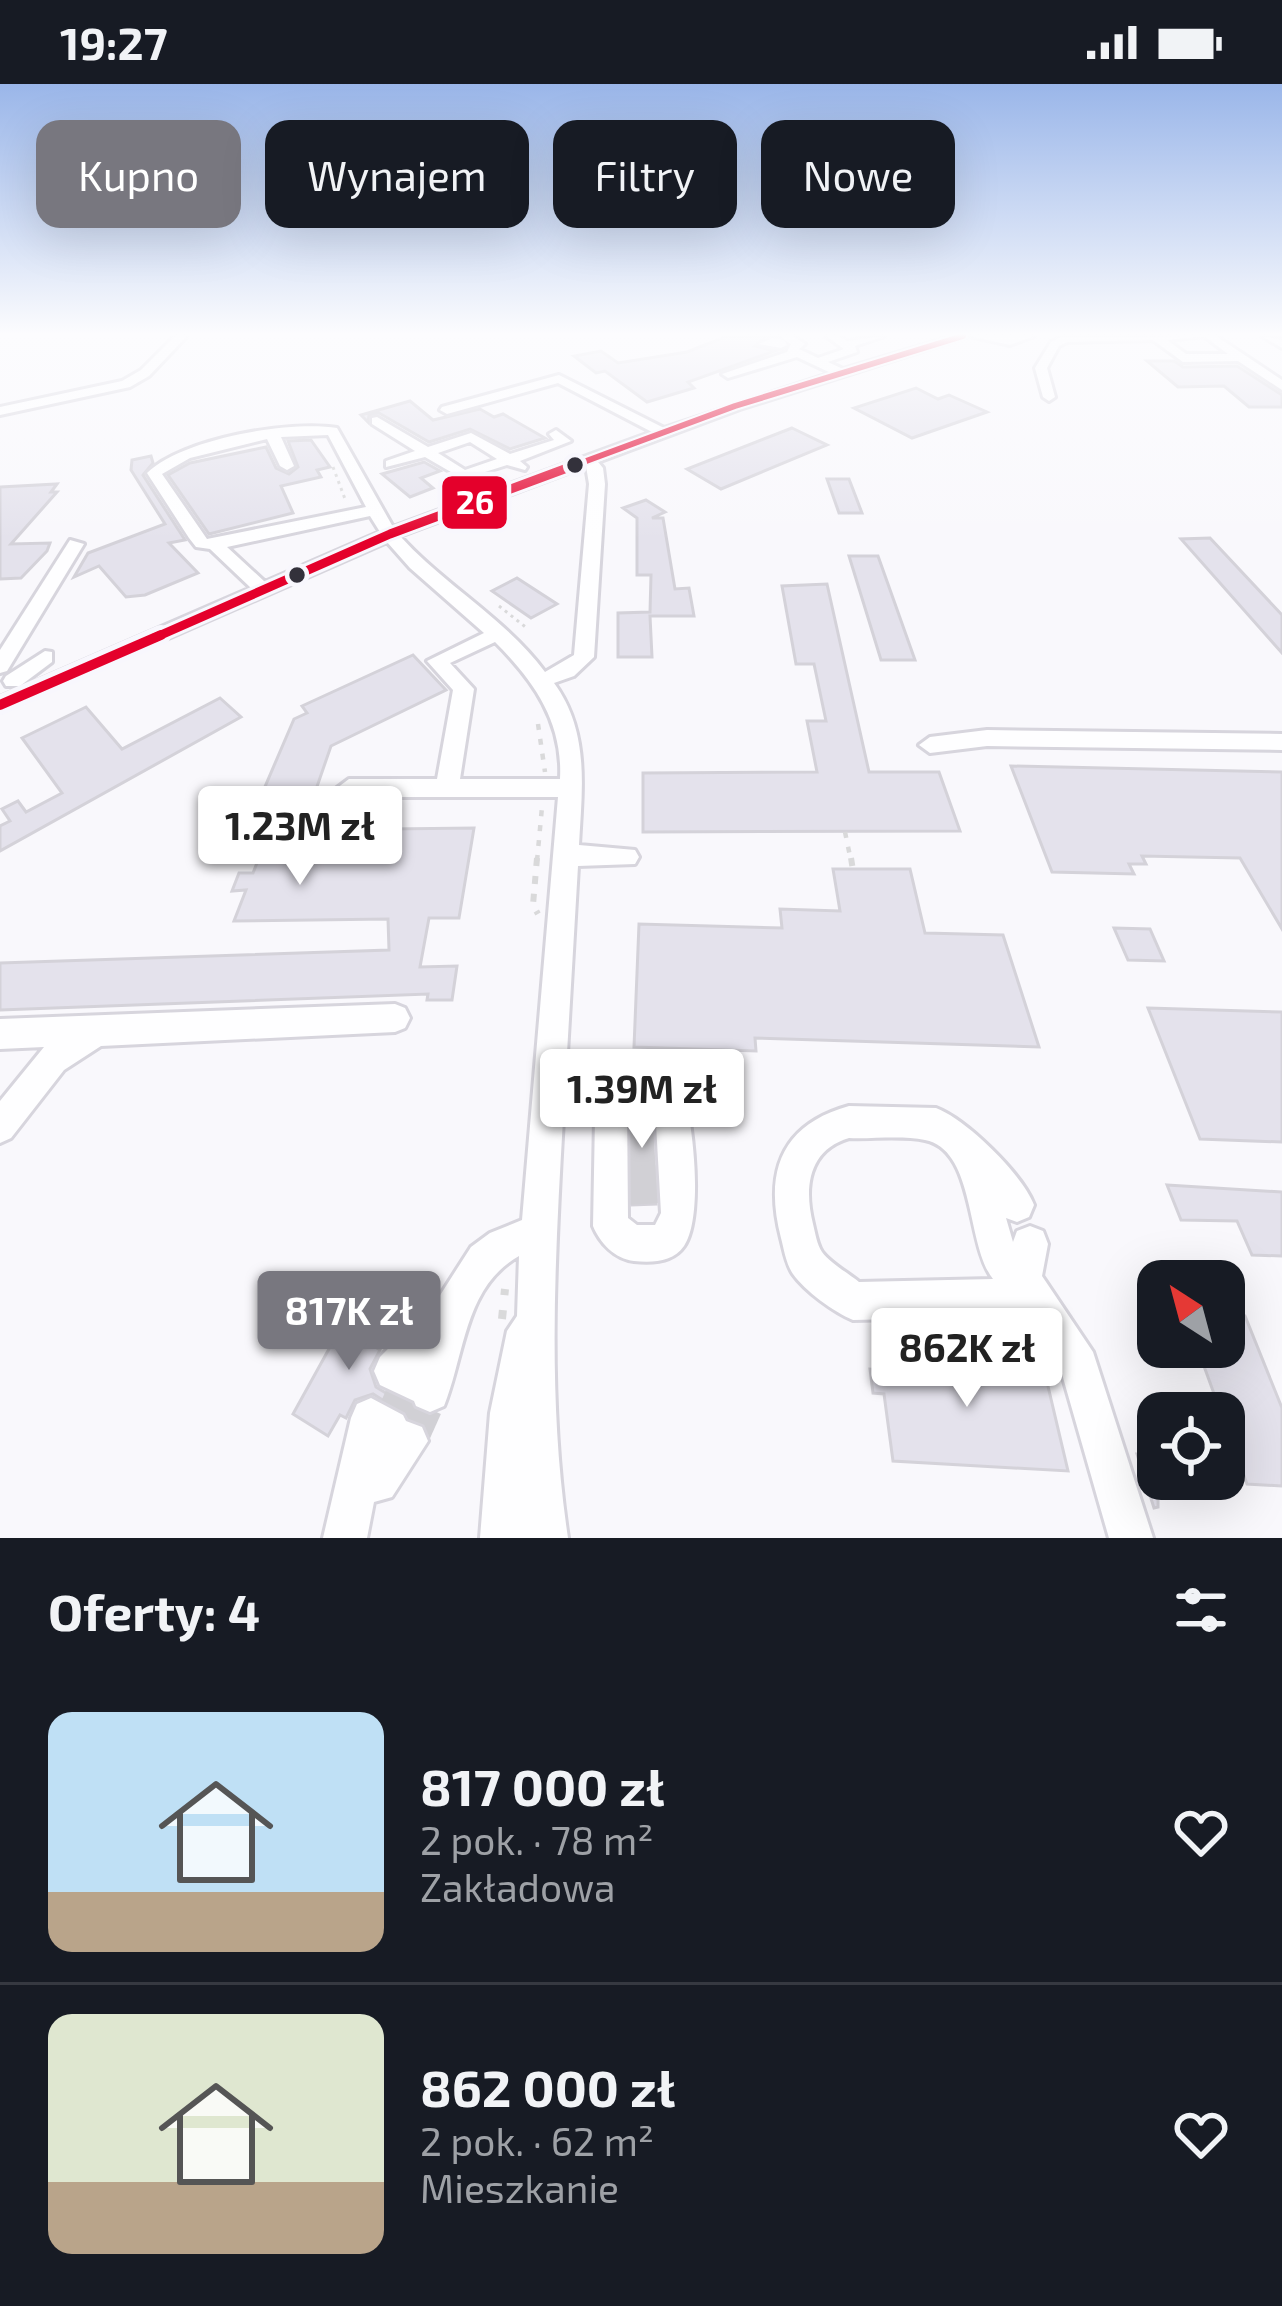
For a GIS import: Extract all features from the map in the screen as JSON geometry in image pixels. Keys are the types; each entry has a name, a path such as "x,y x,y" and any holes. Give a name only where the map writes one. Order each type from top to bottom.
{"street":[{"path":"0,411 33,404"},
{"path":"446,410 469,404"},
{"path":"606,404 662,432"},
{"path":"9,678 226,596 261,588 537,478 748,404"},
{"path":"377,421 463,475 564,441 556,434"},
{"path":"375,510 215,545 202,543 154,472 186,454 303,430 326,429 336,434 390,534 463,590 543,680 566,729 572,757 557,788 567,856 547,1103 524,1237 536,1281 538,1472 546,1538"},
{"path":"273,436 287,466"},
{"path":"391,464 471,437 537,478"},
{"path":"543,680 580,662 586,648 589,485 596,468 587,460"},
{"path":"0,705 76,544"},
{"path":"215,545 261,588"},
{"path":"447,788 464,689 437,662 498,634"},
{"path":"9,678 45,657"},
{"path":"930,746 987,738 1282,742"},
{"path":"349,788 557,788"},
{"path":"567,856 626,857"},
{"path":"0,1034 395,1018"},
{"path":"0,1127 52,1059 98,1031"},
{"path":"547,1103 638,1137"},
{"path":"1007,1200 971,1154 936,1124 849,1122 827,1128 806,1146 791,1176 794,1219 806,1262 853,1301 1027,1263"},
{"path":"971,1154 1001,1262 1027,1263"},
{"path":"411,1382 480,1262 524,1237"},
{"path":"1027,1263 1079,1366 1130,1538"},
{"path":"502,1538 510,1413 536,1281"},
{"path":"350,1526 389,1429"}],"path":[{"path":"533,711 557,788 533,905 541,918"},
{"path":"845,832 853,870"},
{"path":"501,1322 524,1237"}],"building":[{"path":"400,404 413,404 433,420 480,409 494,417 503,414 545,438 510,449 470,429 429,442 379,413 369,415 368,422 361,415"},
{"path":"867,404 969,404 987,412 912,438 854,408"},
{"path":"1245,404 1282,404 1282,407"},
{"path":"792,428 827,445 721,489 687,469"},
{"path":"311,440 330,467 317,470 321,477 281,486 293,513 209,534 168,475 190,463 266,447 276,468 289,474 298,467 288,441"},
{"path":"151,456 153,463 143,475 185,540 169,543 198,573 145,595 126,597 99,566 74,577 88,553 165,524 131,470 132,460"},
{"path":"424,462 440,471 421,478 433,488 410,497 382,474"},
{"path":"827,479 849,479 862,513 839,513"},
{"path":"57,484 51,492 57,492 11,544 50,543 47,551 21,578 0,579 0,487"},
{"path":"646,500 665,512 652,518 663,518 675,589 689,588 694,616 650,616 652,657 618,657 618,613 650,612 651,575 637,575 637,518 623,508"},
{"path":"1210,538 1282,615 1282,653 1181,539"},
{"path":"849,556 878,556 915,660 881,660"},
{"path":"517,578 557,604 531,618 492,591"},
{"path":"827,584 869,772 939,772 960,831 643,832 643,773 817,772 807,721 826,721 814,664 796,664 782,586"},
{"path":"413,655 446,690 331,746 302,830 474,828 459,918 429,918 420,967 457,966 452,1000 427,1000 428,994 0,1010 0,963 389,950 388,919 234,921 246,890 232,891 239,873 253,873 270,830 246,831 294,719 307,713 302,706"},
{"path":"220,698 241,717 0,851 0,826 10,821 2,809 18,801 26,812 62,793 22,738 86,707 122,749"},
{"path":"1011,766 1282,772 1282,929 1240,858 1142,856 1146,864 1129,864 1134,874 1052,872"},
{"path":"833,869 910,869 925,933 1003,935 1039,1047 755,1038 756,1051 634,1047 639,924 782,928 780,909 840,911"},
{"path":"1114,928 1150,929 1164,961 1128,960"},
{"path":"1148,1008 1282,1012 1282,1142 1200,1139"},
{"path":"650,1095 656,1204 632,1205 629,1096"},
{"path":"1167,1185 1282,1192 1282,1256 1252,1255 1237,1221 1181,1220"},
{"path":"361,1291 385,1304 366,1341 380,1350 370,1369 376,1387 414,1410 434,1415 428,1429 373,1394 355,1400 346,1418 340,1415 328,1436 293,1414"},
{"path":"1245,1316 1282,1408 1282,1486 1247,1484 1245,1392 1213,1392 1205,1368 1245,1368"},
{"path":"908,1331 973,1335 981,1374 1046,1378 1068,1471 893,1461 884,1394 873,1393 870,1369 914,1372"}],"tunnel":[{"path":"626,1105 653,1104"},
{"path":"627,1126 654,1125"},
{"path":"628,1159 655,1157"},
{"path":"628,1186 657,1184"},
{"path":"389,1429 411,1382"},
{"path":"408,1441 430,1392"}],"transit line":[{"name":"26","path":"0,705 390,534 742,404"}]}
